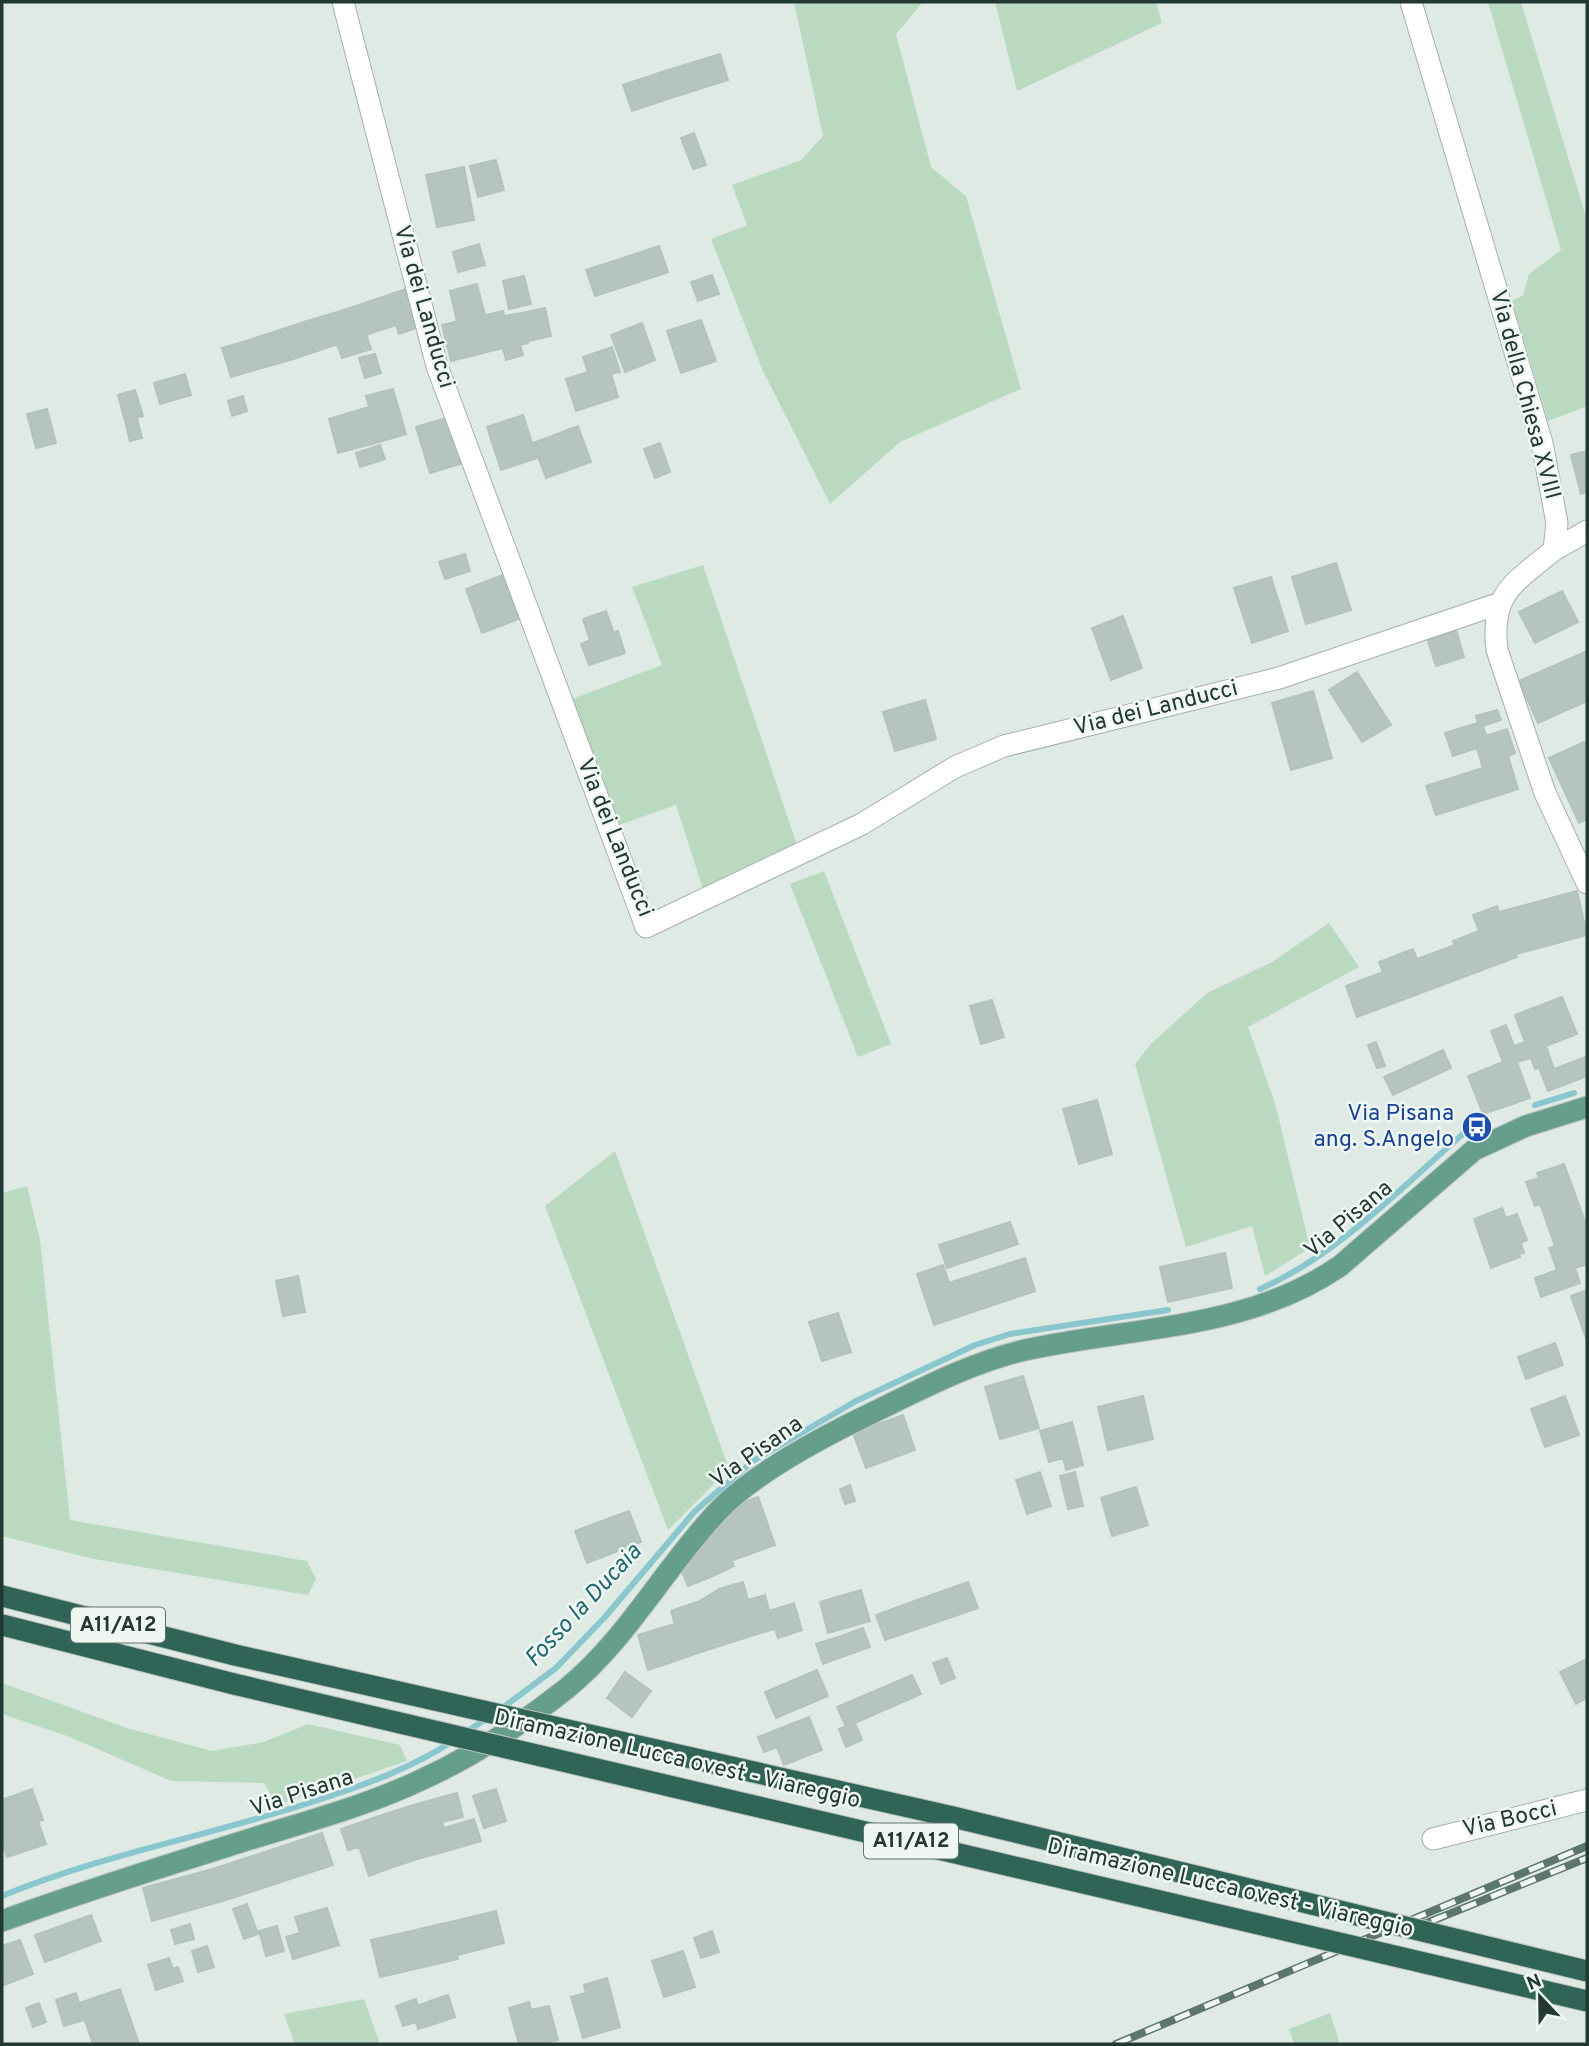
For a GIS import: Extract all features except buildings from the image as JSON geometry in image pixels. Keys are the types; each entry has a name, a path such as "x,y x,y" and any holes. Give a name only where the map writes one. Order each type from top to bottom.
{"highway":[{"name":"Diramazione Lucca ovest - Viareggio","path":"2,1596 235,1655 953,1817 1587,1971"},
{"name":"Diramazione Lucca ovest - Viareggio","path":"2,1625 234,1684 1587,2001"}],"main road":[{"name":"Via Pisana","path":"2,1921 89,1889 321,1817 420,1781 463,1759 570,1685 606,1647 729,1501 760,1477 843,1427 993,1359 1063,1343 1216,1319 1270,1304 1317,1282 1340,1266 1474,1150 1526,1126 1586,1112"}],"street":[{"name":"Via dei Landucci","path":"343,2 437,366 646,927 862,824 955,768 1004,746 1279,678 1498,604"},
{"name":"Via della Chiesa XVIII","path":"1411,2 1542,443 1557,523 1554,550"},
{"path":"1587,531 1554,550 1522,577 1498,604 1494,628 1497,650 1517,716 1545,793 1587,883"},
{"name":"Via Bocci","path":"1433,1839 1587,1800"}],"green space":[{"path":"794,2 923,2 896,34 931,167 966,196 1021,389 900,442 830,504 763,371 711,239 747,225 732,185 801,160 823,136"},
{"path":"995,2 1156,2 1162,23 1017,91"},
{"path":"1488,2 1521,2 1587,220 1587,406 1548,421 1512,301 1523,295 1529,274 1561,250"},
{"path":"703,565 797,845 704,892 676,805 619,825 572,699 662,665 632,587"},
{"path":"824,871 891,1044 858,1057 790,884"},
{"path":"1329,923 1359,967 1248,1027 1275,1103 1310,1248 1265,1276 1252,1226 1186,1247 1135,1064 1151,1044 1207,993 1272,962"},
{"path":"615,1151 729,1469 668,1530 545,1206"},
{"path":"27,1186 40,1240 70,1520 307,1561 316,1579 308,1595 94,1559 2,1536 2,1193"},
{"path":"2,1683 127,1728 212,1751 264,1742 308,1724 400,1745 407,1761 277,1805 264,1783 171,1781 70,1737 2,1714"},
{"path":"364,1999 380,2044 295,2044 284,2014"},
{"path":"1330,2013 1340,2044 1294,2044 1289,2029"}],"waterway":[{"path":"1535,1105 1574,1093"},
{"path":"1260,1289 1291,1274 1347,1236 1476,1123"},
{"name":"Fosso la Ducaia","path":"501,1709 556,1668 605,1617 695,1511 753,1461 856,1401 975,1345 1010,1334 1168,1310"},
{"name":"Fosso la Ducaia","path":"466,1732 489,1717"},
{"name":"Fosso la Ducaia","path":"2,1896 79,1868 353,1788 405,1767 454,1740"}],"railway":[{"path":"1116,2044 1587,1846"},
{"path":"1402,1933 1587,1858"}],"place":[{"name":"Via Pisana ang. S.Angelo","path":"1477,1127"}]}
